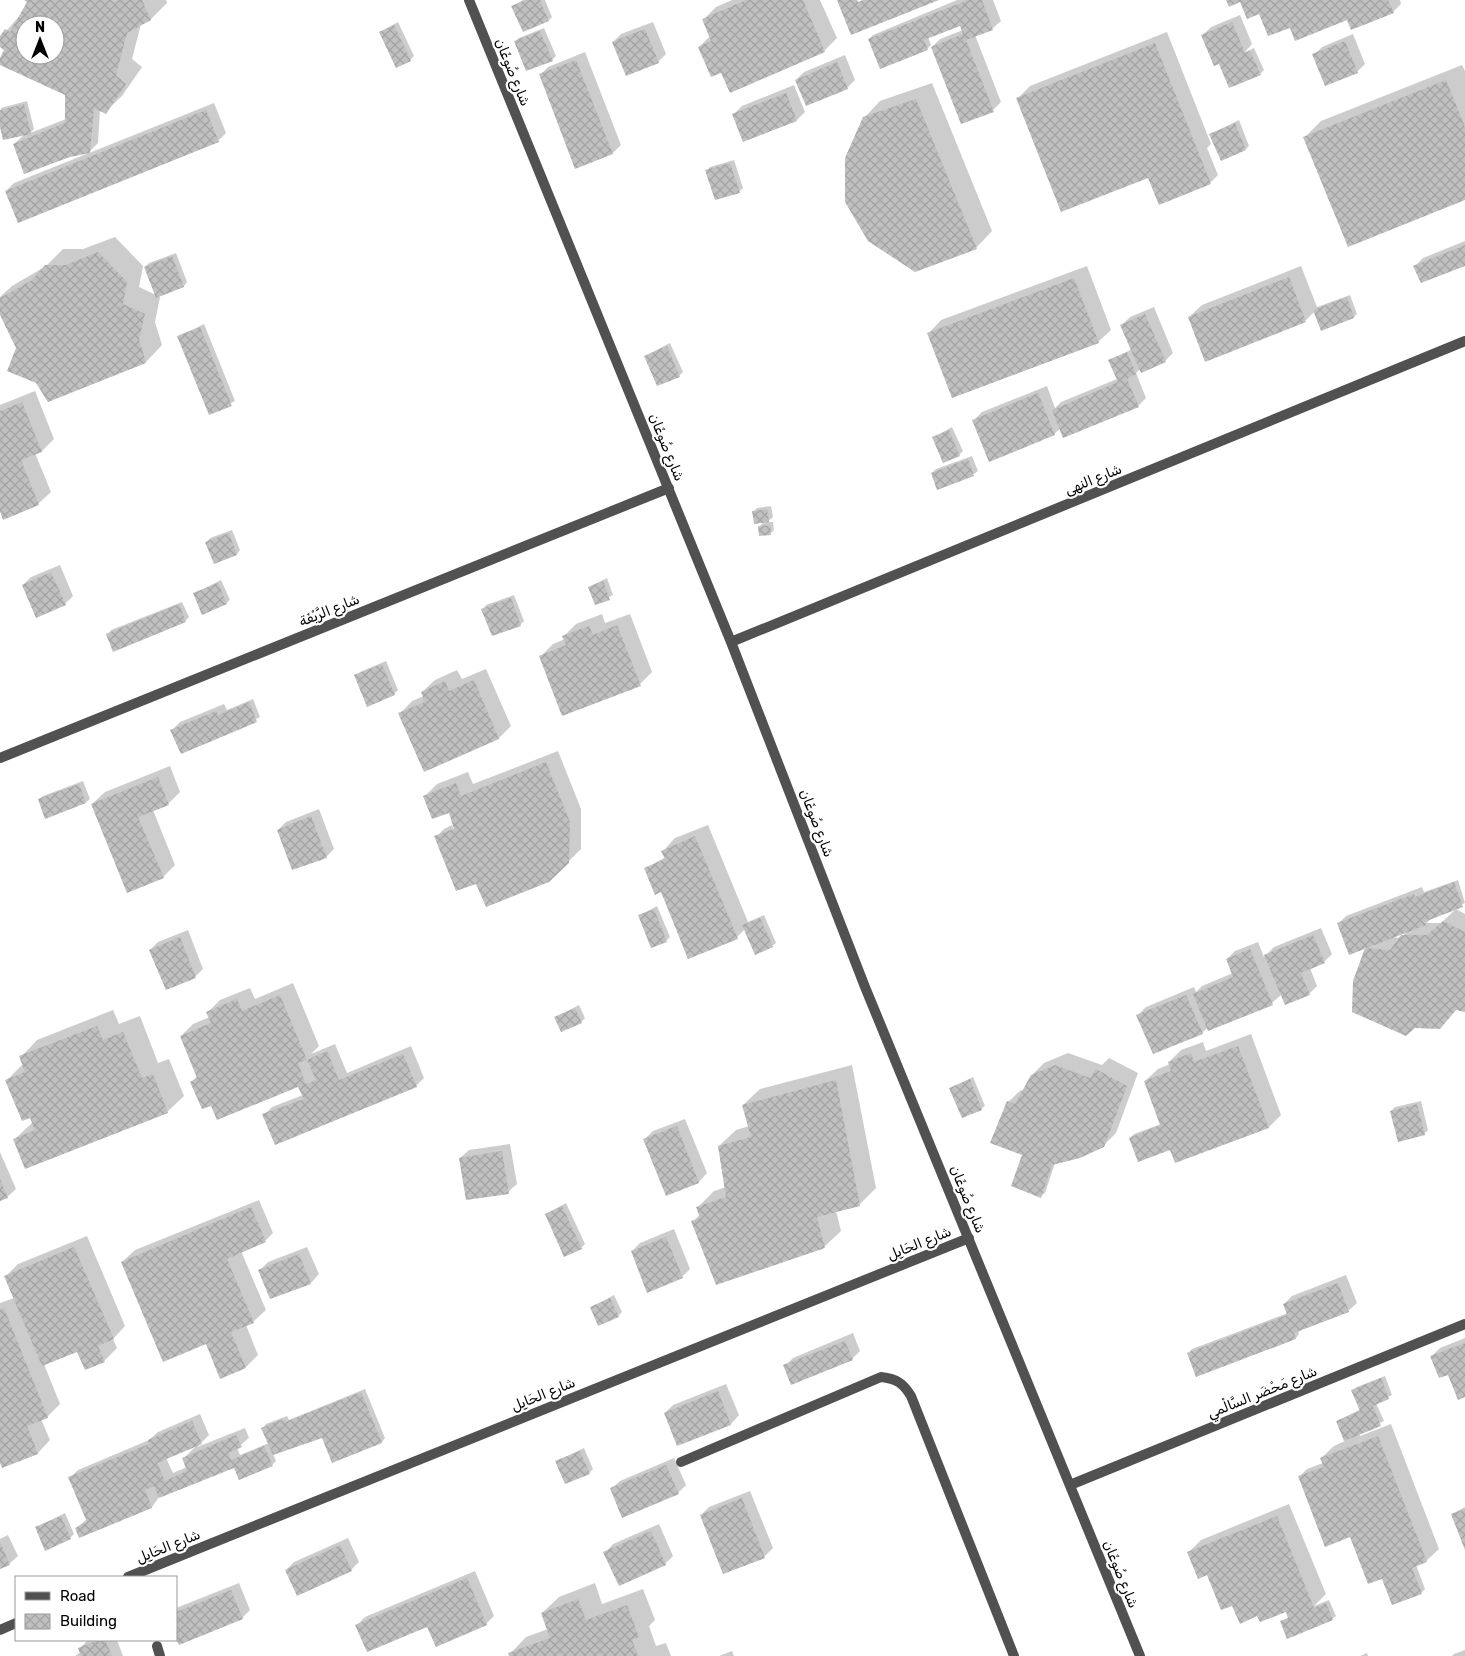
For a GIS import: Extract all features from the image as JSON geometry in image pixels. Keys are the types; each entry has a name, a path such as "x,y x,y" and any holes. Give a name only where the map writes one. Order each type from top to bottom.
{"street":[{"name":"شارع صُوغَان","path":"469,0 732,642 866,987 1140,1656"},
{"name":"شارع النهى","path":"732,642 1465,341"},
{"name":"شارع الرَّيْفَة","path":"0,758 668,488"},
{"name":"شارع الحَايِل","path":"130,1576 969,1238"},
{"name":"شارع مَحْضَر السَّالْمي","path":"1070,1485 1465,1324"},
{"path":"680,1462 881,1377 894,1378 904,1385 911,1396 1014,1656"},
{"path":"0,1630 15,1624"}],"building":[{"path":"24,0 111,0 114,2 118,0 142,0 151,20 127,33 116,75 126,84 106,114 94,108 90,153 70,157 24,174 13,144 65,123 65,95 0,65 0,58 4,50 0,47 0,36 5,29 10,32 15,23 15,65 65,65 65,15 20,15 27,2"},
{"path":"526,0 540,0 549,21 523,32 511,6"},
{"path":"746,0 803,0 825,52 730,93 721,73 711,77 698,47 711,41 702,19"},
{"path":"837,0 857,0 858,2 863,0 939,0 851,35"},
{"path":"968,0 982,0 993,30 966,40 994,112 961,124 931,47 963,34 960,26 924,40 928,50 880,69 868,39"},
{"path":"1226,0 1388,0 1394,13 1351,30 1347,20 1295,41 1290,28 1268,36 1259,14 1247,19 1240,2 1229,7"},
{"path":"1232,22 1245,53 1250,51 1261,75 1229,88 1219,64 1214,66 1201,35"},
{"path":"394,25 411,61 396,68 379,32"},
{"path":"645,29 659,63 626,76 612,42"},
{"path":"540,31 553,61 526,71 514,41"},
{"path":"1345,41 1358,73 1325,86 1312,54"},
{"path":"1155,43 1211,184 1159,205 1148,178 1061,212 1016,98"},
{"path":"576,60 613,154 575,169 539,74"},
{"path":"837,62 848,89 806,106 795,80"},
{"path":"1446,80 1465,127 1465,200 1348,247 1303,137"},
{"path":"786,93 797,121 743,142 732,114"},
{"path":"916,99 977,249 915,272 868,241 845,202 845,158 863,117"},
{"path":"24,104 31,134 3,140 0,127 0,110"},
{"path":"206,110 219,142 18,223 5,191"},
{"path":"1235,123 1246,150 1221,161 1209,134"},
{"path":"730,163 740,193 715,200 705,170"},
{"path":"1465,245 1465,266 1421,283 1413,266"},
{"path":"98,252 127,282 123,304 145,314 139,339 146,363 48,402 36,383 7,371 16,348 0,315 0,298 32,280 45,265 66,265"},
{"path":"172,256 184,287 156,298 144,267"},
{"path":"1289,277 1306,322 1205,362 1188,317"},
{"path":"1074,278 1099,343 952,398 927,333"},
{"path":"1347,297 1354,318 1321,331 1313,310"},
{"path":"1145,314 1166,362 1141,373 1120,325"},
{"path":"200,327 232,406 209,415 177,336"},
{"path":"667,346 680,377 657,386 644,356"},
{"path":"1127,352 1136,374 1127,379 1139,407 1063,438 1052,410 1118,382 1108,360"},
{"path":"1038,393 1055,435 989,462 972,420"},
{"path":"22,402 42,452 21,460 39,505 3,520 0,511 0,411"},
{"path":"949,430 960,456 943,463 932,437"},
{"path":"968,459 974,476 937,490 931,473"},
{"path":"767,509 769,522 754,524 752,511"},
{"path":"770,525 771,535 759,536 758,526"},
{"path":"229,533 237,555 214,564 205,542"},
{"path":"51,572 66,605 36,618 22,585"},
{"path":"603,581 610,600 595,605 588,587"},
{"path":"218,583 227,604 202,615 193,593"},
{"path":"511,598 521,626 492,636 481,609"},
{"path":"179,604 186,622 113,652 106,634"},
{"path":"617,625 641,686 562,716 539,656 566,645 562,636 589,626 593,635"},
{"path":"382,664 395,695 367,707 354,675"},
{"path":"474,680 499,739 424,772 398,713 425,702 421,692 445,681 449,691"},
{"path":"249,702 257,722 181,754 170,730 216,711 218,715"},
{"path":"546,762 570,822 569,863 549,882 486,907 476,884 456,891 434,836 454,829 449,813 432,819 423,796 456,783 461,796"},
{"path":"158,777 169,805 138,817 164,878 127,893 91,804"},
{"path":"79,784 86,803 45,819 38,799"},
{"path":"311,816 327,858 292,870 277,830"},
{"path":"695,836 738,939 688,959 661,892 655,895 644,868 665,859 661,851"},
{"path":"1454,882 1463,907 1424,922 1426,925 1349,955 1337,923 1414,894 1415,897"},
{"path":"654,909 667,942 651,948 638,915"},
{"path":"760,918 773,947 755,955 742,925"},
{"path":"1443,921 1465,932 1465,1012 1456,1010 1440,1029 1415,1028 1406,1036 1352,1012 1353,981 1365,948 1390,950 1401,935 1427,935"},
{"path":"1313,935 1325,963 1301,973 1310,995 1285,1005 1264,955"},
{"path":"180,937 196,978 166,990 149,950"},
{"path":"1250,949 1273,1005 1208,1031 1193,994 1233,977 1226,959"},
{"path":"280,995 307,1060 327,1051 339,1080 403,1054 417,1087 275,1145 262,1114 304,1099 298,1087 217,1120 211,1106 202,1109 190,1082 197,1078 180,1036 211,1023 206,1012 237,999 242,1011","holes":["307,1060 316,1080 306,1084 298,1063"]},
{"path":"1186,995 1203,1034 1153,1054 1136,1015"},
{"path":"575,1008 582,1023 561,1032 554,1017"},
{"path":"97,1026 103,1040 123,1032 142,1078 153,1074 168,1113 25,1169 13,1139 35,1130 30,1118 22,1121 5,1080 25,1072 19,1056"},
{"path":"1238,1046 1269,1128 1175,1163 1170,1150 1138,1162 1129,1138 1160,1125 1144,1081 1171,1071 1168,1062 1191,1053 1194,1062"},
{"path":"1055,1065 1090,1078 1096,1069 1127,1086 1104,1147 1080,1158 1052,1165 1041,1198 1011,1186 1022,1155 990,1143 1007,1101 1015,1104 1031,1075"},
{"path":"970,1079 982,1110 962,1118 949,1088"},
{"path":"836,1080 860,1206 817,1217 825,1248 716,1285 691,1221 700,1218 696,1207 726,1197 718,1146 751,1137 742,1105"},
{"path":"1417,1104 1425,1135 1398,1142 1390,1111"},
{"path":"677,1126 699,1183 666,1196 643,1139"},
{"path":"502,1151 509,1194 466,1200 459,1158"},
{"path":"0,1179 8,1198 0,1201"},
{"path":"562,1206 582,1249 564,1257 545,1214"},
{"path":"251,1207 266,1242 227,1259 254,1323 231,1332 246,1368 220,1379 206,1344 163,1362 121,1262"},
{"path":"666,1237 683,1278 647,1293 631,1251"},
{"path":"74,1247 114,1339 98,1346 105,1362 85,1370 77,1352 42,1366 4,1276"},
{"path":"299,1254 311,1284 270,1299 258,1270"},
{"path":"1338,1283 1349,1312 1294,1333 1296,1339 1196,1377 1187,1353 1287,1315 1283,1304"},
{"path":"610,1298 619,1317 598,1326 590,1307"},
{"path":"4,1308 48,1418 27,1426 38,1454 2,1468 0,1463 0,1310"},
{"path":"845,1341 853,1360 791,1385 783,1365"},
{"path":"1465,1343 1465,1397 1458,1400 1448,1375 1439,1378 1430,1356"},
{"path":"1381,1378 1389,1399 1373,1406 1381,1426 1344,1441 1336,1421 1360,1411 1351,1390"},
{"path":"718,1391 731,1425 677,1446 664,1413"},
{"path":"361,1392 382,1443 332,1463 322,1438 273,1455 261,1428 283,1419 285,1422"},
{"path":"192,1421 202,1444 157,1463 165,1481 187,1471 182,1458 236,1435 242,1447 228,1453 231,1460 264,1446 273,1466 239,1480 234,1468 159,1498 154,1486 145,1490 152,1508 79,1538 75,1528 87,1522 68,1477 149,1444 148,1440"},
{"path":"1378,1436 1427,1562 1412,1568 1422,1594 1392,1605 1382,1579 1368,1584 1350,1537 1325,1547 1298,1476 1324,1467 1320,1458"},
{"path":"580,1451 590,1474 565,1484 555,1461"},
{"path":"666,1465 679,1494 622,1518 610,1488"},
{"path":"742,1498 765,1558 723,1574 700,1515"},
{"path":"1465,1509 1465,1550 1451,1514"},
{"path":"61,1516 71,1539 45,1551 35,1527"},
{"path":"1277,1516 1314,1608 1326,1603 1333,1620 1287,1639 1280,1621 1288,1618 1286,1612 1260,1622 1257,1616 1240,1624 1232,1606 1221,1610 1207,1575 1198,1579 1187,1552"},
{"path":"651,1531 666,1565 619,1586 603,1552"},
{"path":"0,1542 10,1565 0,1569"},
{"path":"340,1545 352,1571 297,1596 285,1570"},
{"path":"467,1578 487,1625 436,1647 427,1627 367,1652 355,1625"},
{"path":"231,1590 243,1619 179,1645 177,1641 178,1611"},
{"path":"578,1599 586,1620 627,1605 639,1637 632,1640 638,1656 509,1656 508,1653 550,1638 541,1613"},
{"path":"96,1641 105,1641 112,1656 81,1656 78,1648"}]}
